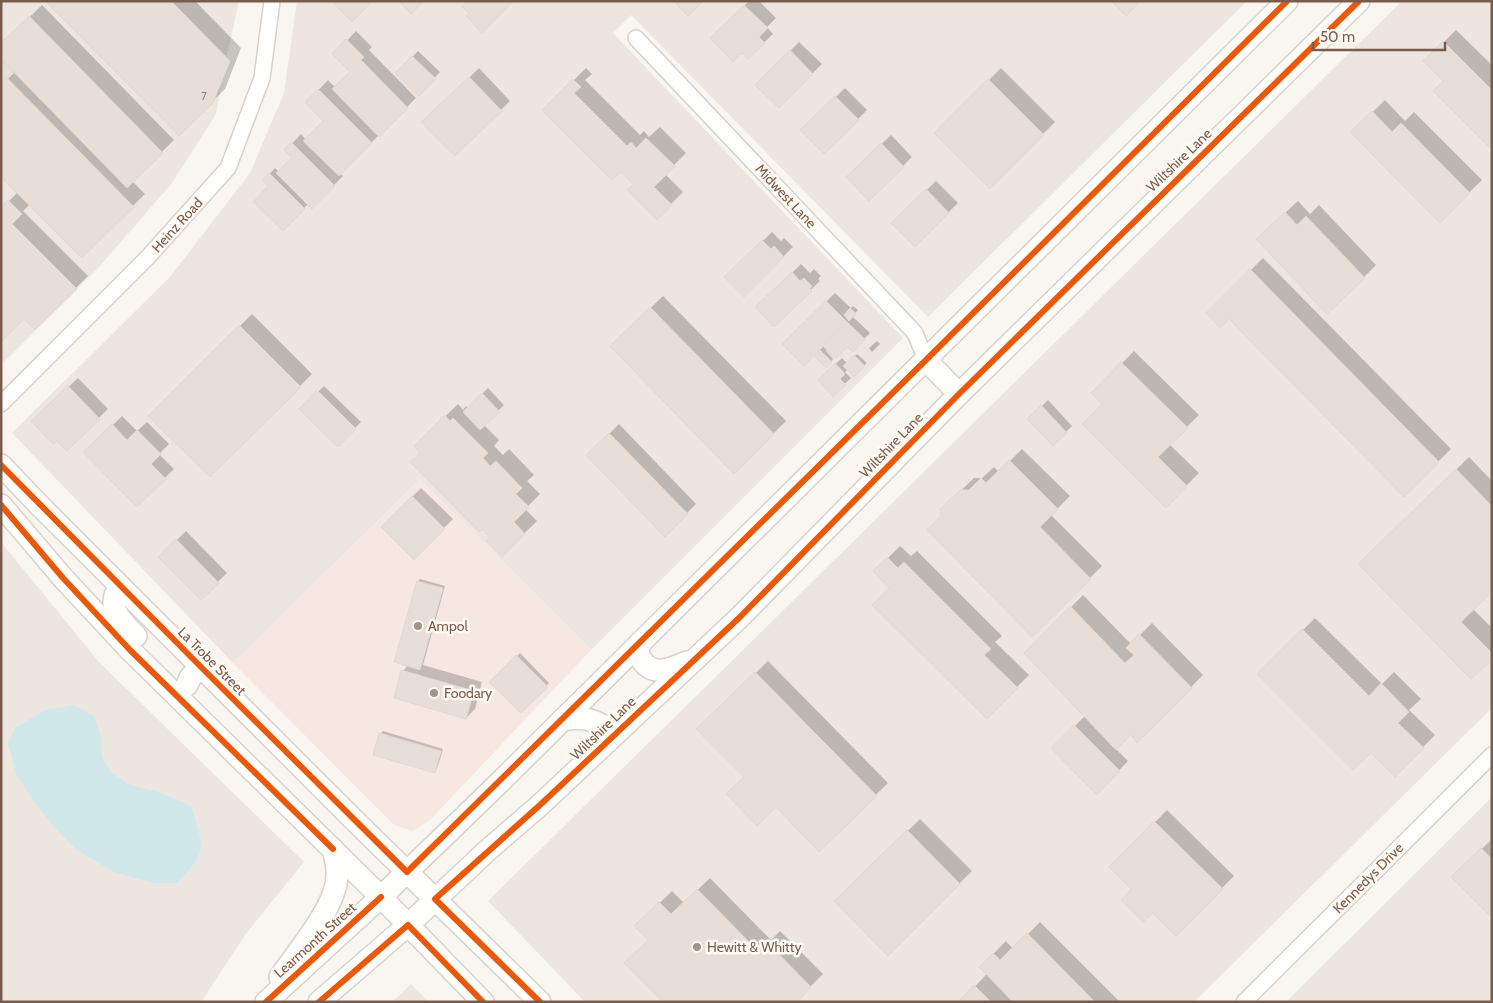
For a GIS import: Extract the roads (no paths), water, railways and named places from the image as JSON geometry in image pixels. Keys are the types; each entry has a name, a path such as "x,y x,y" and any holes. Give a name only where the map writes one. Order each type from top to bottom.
{"main road":[{"path":"382,897 1287,1"},
{"name":"Wiltshire Lane","path":"408,925 540,805 740,617 960,394 1359,1"},
{"path":"926,360 960,394"},
{"name":"La Trobe Street","path":"1,465 200,666 540,1002"},
{"path":"1,488 30,527 43,555"},
{"path":"1,505 63,578 130,650 382,897 483,1002"},
{"path":"120,586 114,600 114,607 119,617 187,685 210,712 237,755"},
{"path":"640,643 639,656 654,671 668,669 696,658"},
{"path":"187,685 200,666"},
{"path":"562,720 586,718 616,733"},
{"path":"265,1002 320,920 333,895 337,871 333,849"},
{"name":"Learmonth Street","path":"265,1002 382,897"},
{"path":"319,1002 408,925"}],"street":[{"name":"Heinz Road","path":"1,404 147,258 228,168 262,78 272,1"},
{"name":"Midwest Lane","path":"636,38 915,334 926,360"},
{"name":"Kennedys Drive","path":"1244,1002 1492,755"}],"water":[{"path":"74,705 94,716 101,737 102,757 111,772 128,784 161,793 191,806 201,847 196,861 177,883 152,883 114,872 77,850 54,827 17,776 8,744 15,728 45,710"}],"place":[{"name":"Ampol","path":"418,626"},
{"name":"Foodary","path":"434,693"},
{"name":"Hewitt & Whitty","path":"697,947"}]}
